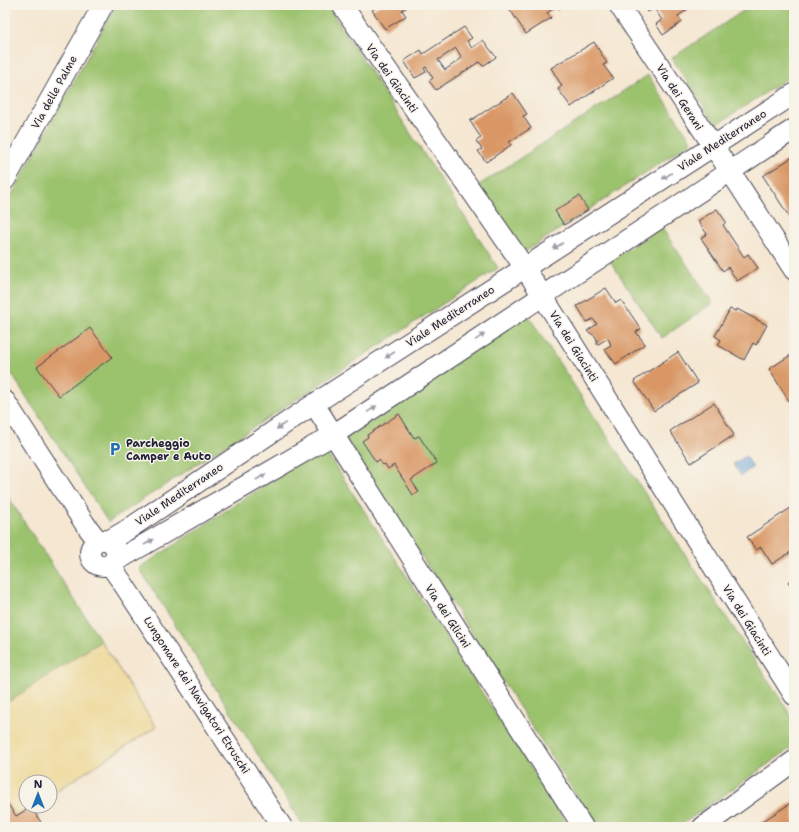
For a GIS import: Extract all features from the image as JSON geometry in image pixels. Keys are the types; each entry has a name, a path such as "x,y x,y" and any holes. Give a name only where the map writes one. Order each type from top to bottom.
{"street":[{"name":"Via delle Palme","path":"5,180 103,5"},
{"name":"Via dei Giacinti","path":"342,5 525,268 794,695"},
{"name":"Via dei Gerani","path":"620,5 794,270"},
{"name":"Viale Mediterraneo","path":"103,541 127,530 314,404 794,94"},
{"name":"Viale Mediterraneo","path":"112,562 333,435 794,129"},
{"path":"5,401 85,524 103,541"},
{"name":"Via dei Glicini","path":"314,404 583,827"},
{"name":"Lungomare dei Navigatori Etruschi","path":"103,541 114,547 116,554 112,562 122,582 282,827"},
{"path":"707,826 794,760"}],"green space":[{"path":"116,5 327,5 498,268 108,522 5,364 5,207"},
{"path":"752,5 794,5 794,74 716,125 672,58"},
{"path":"648,75 692,142 520,255 476,187"},
{"path":"661,227 713,303 662,338 610,261"},
{"path":"525,311 794,720 794,746 678,827 597,827 341,432"},
{"path":"323,447 569,827 304,827 139,568"},
{"path":"5,492 101,641 5,704"}],"sand":[{"path":"101,641 156,727 58,790 58,774 18,774 19,814 16,816 5,800 5,704"}],"water":[{"path":"746,456 753,467 741,476 733,464"}],"building":[{"path":"380,5 411,5 402,10 406,16 385,29 372,10"},
{"path":"507,5 565,5 559,9 557,6 547,13 551,18 526,34"},
{"path":"644,5 694,5 678,16 682,22 663,35 656,24 662,20 654,8 648,12"},
{"path":"464,27 472,38 467,41 472,48 483,40 496,57 483,66 479,62 436,90 429,81 433,78 426,67 424,68 426,72 415,78 404,61 421,50 423,54","holes":["456,48 462,58 445,70 438,60"]},
{"path":"594,42 607,63 603,65 613,78 571,107 558,89 562,86 551,68"},
{"path":"513,93 527,114 523,116 531,128 509,142 511,145 486,162 478,151 482,149 476,141 481,138 470,121"},
{"path":"794,156 794,224 763,176"},
{"path":"579,196 588,210 564,225 555,211"},
{"path":"717,209 726,222 723,225 744,257 748,254 758,268 737,281 728,267 723,271 701,238 707,234 698,221"},
{"path":"606,288 616,303 621,300 641,329 636,332 645,344 616,364 604,349 611,345 608,338 597,345 595,336 587,331 597,324 593,319 587,322 577,306"},
{"path":"730,309 736,311 737,309 767,325 756,345 753,343 744,360 718,345 721,340 715,336"},
{"path":"90,328 112,357 59,396 37,367"},
{"path":"678,352 698,383 654,411 634,381"},
{"path":"794,353 794,397 789,401 769,369"},
{"path":"714,403 734,435 691,463 670,431"},
{"path":"399,414 414,438 419,436 437,463 411,480 419,492 413,495 394,465 388,469 385,464 383,465 379,460 376,462 362,441 368,437 367,435"},
{"path":"792,507 794,510 794,550 772,564 761,547 756,550 747,537"},
{"path":"794,578 794,591 788,582"},
{"path":"5,800 16,816 19,814 36,814 44,827 5,827"},
{"path":"794,801 794,827 754,827"}],"place":[{"name":"Parcheggio Camper e Auto","path":"115,449"}]}
